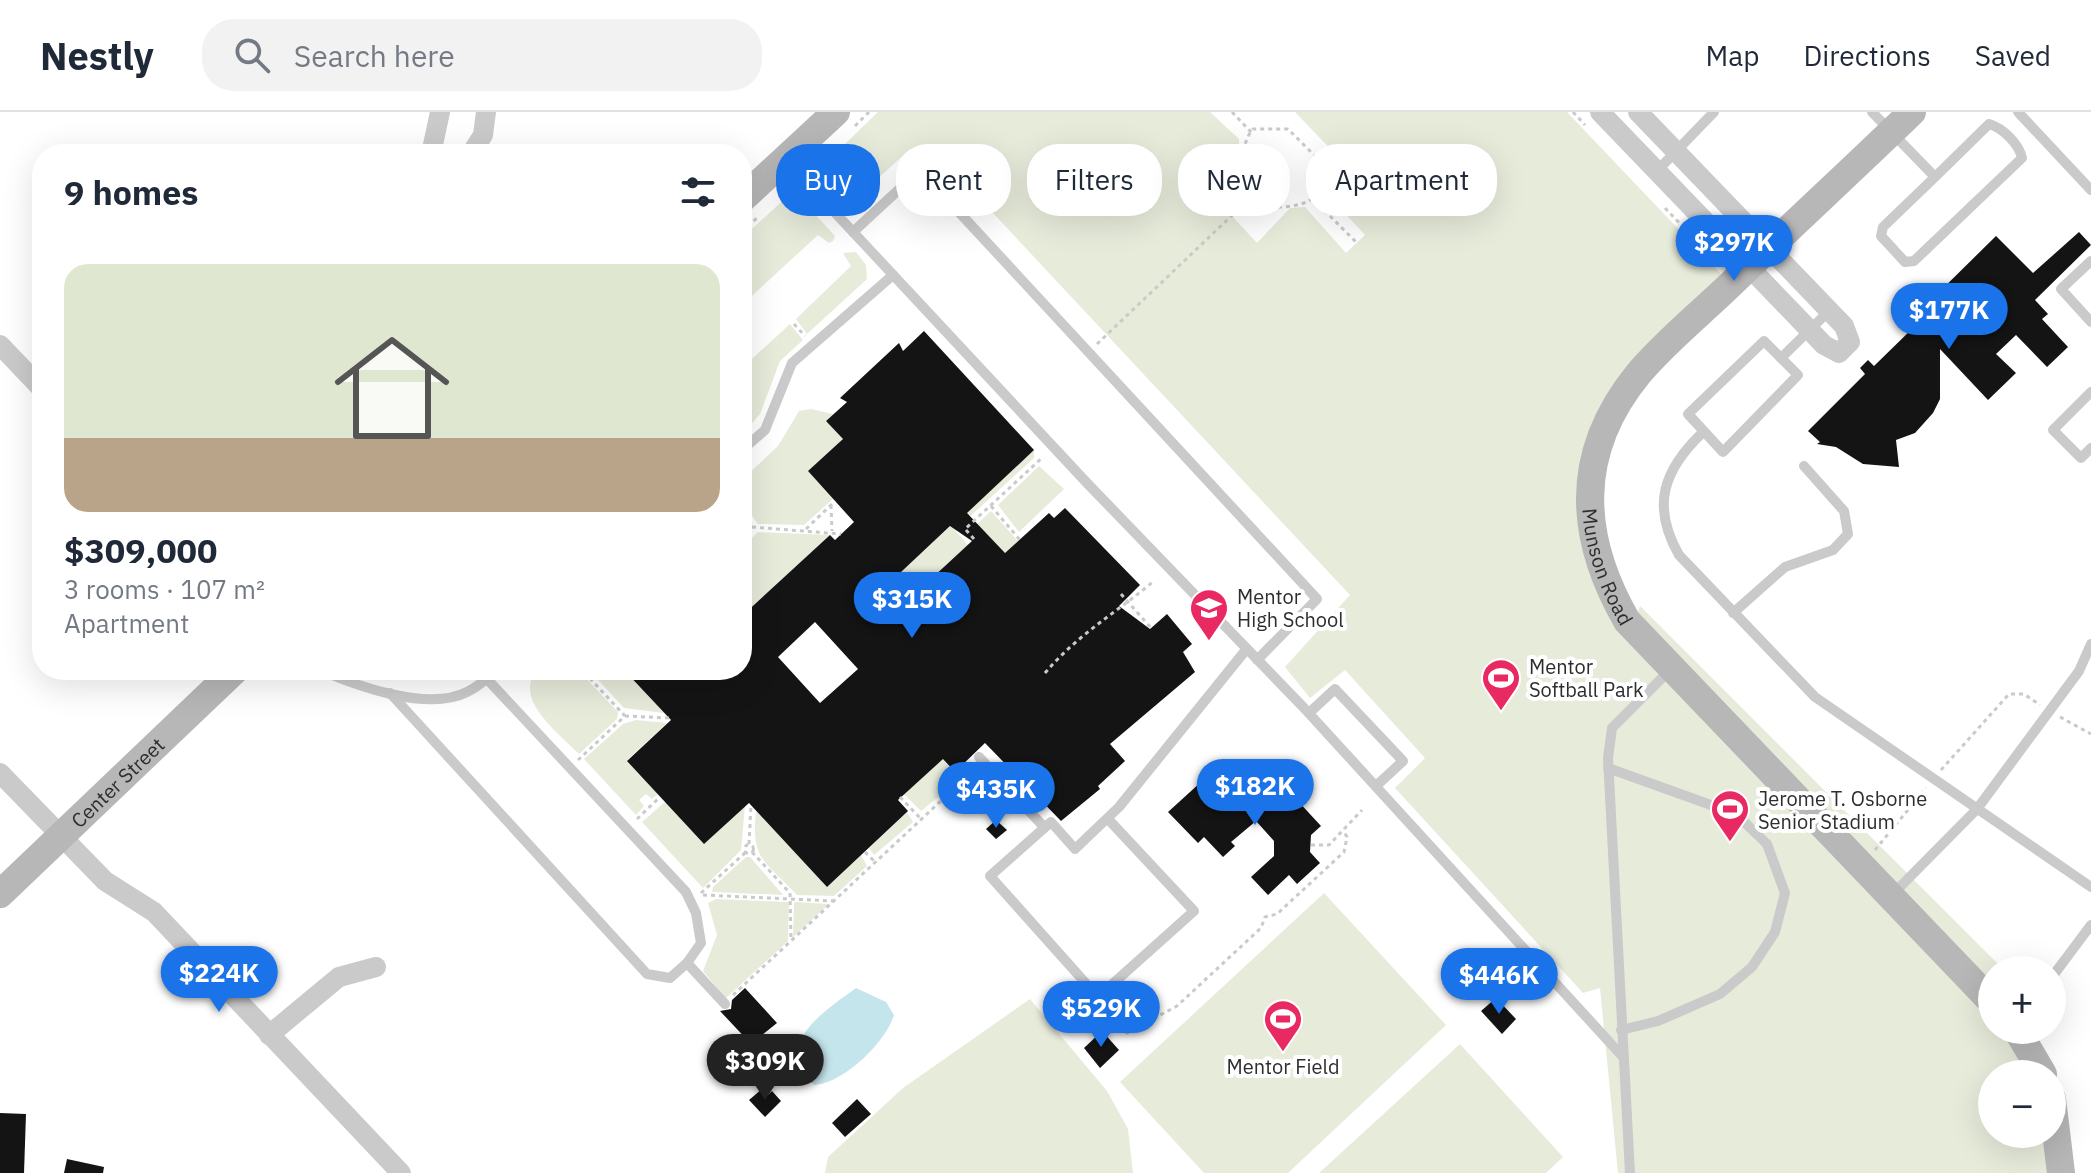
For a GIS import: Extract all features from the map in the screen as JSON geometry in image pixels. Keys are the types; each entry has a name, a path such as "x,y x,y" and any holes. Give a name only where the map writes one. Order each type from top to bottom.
{"street":[{"path":"433,144 440,112"},
{"path":"477,144 483,135 486,112"},
{"path":"801,144 836,112"},
{"path":"1600,112 1657,171 1759,257 1829,311 1844,326 1850,342 1839,353 1824,345 1809,330 1759,257 1676,150 1638,112"},
{"name":"Munson Road","path":"1912,112 1882,122 1759,257 1641,371 1604,427 1591,477 1590,522 1602,574 1627,621 1978,988"},
{"path":"752,190 776,167"},
{"path":"0,345 32,379"},
{"name":"Center Street","path":"0,894 225,680"},
{"path":"0,773 105,881 154,912 401,1173"},
{"path":"269,1035 339,977 376,967"},
{"path":"2058,1148 2061,1173"}],"lane":[{"path":"1657,171 1714,112"},
{"path":"2018,112 2091,190"},
{"path":"1882,122 1935,177"},
{"path":"1989,124 1998,127 2020,150 2022,158 1914,261 1905,262 1881,236 1883,227 1935,177 1989,124"},
{"path":"853,232 920,170 1317,599 1257,660"},
{"path":"838,216 1245,651 1309,713 1623,1057"},
{"path":"2091,261 2061,289 2091,322"},
{"path":"752,441 765,430 792,363 893,275"},
{"path":"1781,358 1829,311"},
{"path":"1764,341 1781,358 1798,375 1723,452 1688,414 1764,341"},
{"path":"2091,392 2053,430 2081,458 2091,448"},
{"path":"1703,432 1673,468 1662,501 1665,530 1679,555 1815,697 2091,887"},
{"path":"1733,613 1785,567 1833,550 1848,534 1844,511 1804,466"},
{"path":"1890,897 1977,809 2049,712 2085,672 2091,644"},
{"path":"1108,819 1194,911 1098,997 990,876 1051,822 1075,849 1108,819 1245,651"},
{"path":"1630,1173 1608,768 1612,728 1671,670"},
{"path":"343,680 361,688 427,699 464,694 485,680"},
{"path":"390,693 647,974 670,978 687,963 701,943 696,913 686,892 488,680"},
{"path":"1309,713 1335,689 1403,761 1376,786"},
{"path":"982,759 1044,827"},
{"path":"1608,768 1736,814 1767,844 1785,893 1775,932 1752,967 1720,994 1658,1021 1621,1030"},
{"path":"2066,958 2091,925"},
{"path":"687,963 724,1003"}],"path":[{"path":"1232,112 1251,132"},
{"path":"1246,144 1251,132 1288,129 1306,147"},
{"path":"1088,352 1231,216"},
{"path":"1330,216 1356,242"},
{"path":"794,324 805,336"},
{"path":"974,539 965,529 1043,457"},
{"path":"805,530 835,501"},
{"path":"831,505 834,508 832,531"},
{"path":"991,506 1020,540"},
{"path":"752,527 841,534"},
{"path":"1045,673 1103,617 1129,602 1154,581"},
{"path":"1121,594 1151,628"},
{"path":"591,680 625,716 669,718"},
{"path":"1875,850 2009,694 2024,694 2049,712 2091,734"},
{"path":"578,760 625,716"},
{"path":"724,1003 982,759"},
{"path":"634,821 660,797"},
{"path":"900,797 921,819"},
{"path":"751,805 746,852 702,894 834,901"},
{"path":"1311,845 1329,845 1362,810"},
{"path":"1098,997 1101,1009 1127,1033 1177,1006 1261,928 1265,917 1277,914 1344,852 1347,837 1343,830"},
{"path":"749,844 753,846 752,852 791,899 791,941"},
{"path":"746,852 752,852"},
{"path":"865,852 875,862"}],"green space":[{"path":"878,112 1210,112 1239,139 1239,144 1178,144 1178,216 1232,216 1257,243 1282,216 1290,216 1290,208 1305,207 1306,216 1313,216 1346,253 1365,235 1347,216 1497,216 1497,144 1326,144 1295,112 1567,112 1724,277 1587,443 1629,636 1640,606 1990,956 1978,956 1978,1044 2016,1044 2023,1060 1978,1060 1978,1148 2048,1148 2050,1173 1618,1173 1600,988 1583,993 1395,788 1425,758 1345,670 1310,698 1285,667 1350,595 996,216 1011,216 1011,144 896,144 896,162 880,177 880,144 845,144"},
{"path":"776,207 776,216 817,216 835,236 833,241 829,243 818,235 752,296 752,229"},
{"path":"856,252 866,265 867,279 807,334 796,319 851,266 843,253"},
{"path":"790,324 803,340 780,361 760,414 752,423 752,359"},
{"path":"811,409 833,414 826,421 843,439 808,471 833,499 804,525 758,524 752,516 752,471 778,446 799,411"},
{"path":"1034,450 1034,458 955,530 968,545 918,591 895,566 909,564"},
{"path":"1039,466 1064,489 1019,532 998,505"},
{"path":"991,511 1018,541 1005,553 977,524"},
{"path":"758,532 830,535 752,607 752,538"},
{"path":"588,680 618,712 617,719 579,754 534,704 530,693 531,681"},
{"path":"598,680 633,680 664,713 624,708"},
{"path":"636,720 667,723 627,760 658,794 652,799 646,794 639,800 644,806 636,815 584,759 623,724"},
{"path":"943,759 959,780 921,811 904,794"},
{"path":"665,802 745,806 741,850 703,888 642,822"},
{"path":"756,811 827,887 861,855 867,866 834,896 797,895 768,866 758,850"},
{"path":"907,812 913,822 874,855 869,848"},
{"path":"746,857 750,857 783,895 712,892 713,887"},
{"name":"Mentor Field","path":"1324,893 1446,1025 1288,1173 1204,1173 1120,1082"},
{"path":"716,899 789,902 788,941 726,998 703,971 717,935 708,903"},
{"path":"796,902 829,904 793,937"},
{"path":"1030,999 1107,1091 1128,1129 1133,1173 825,1173 828,1157 903,1088"},
{"path":"1460,1044 1563,1157 1546,1173 1319,1173"}],"water":[{"path":"856,988 886,1002 894,1015 882,1037 862,1060 838,1077 814,1085 798,1069 796,1056 799,1044 805,1032 824,1012"}],"building":[{"path":"2079,232 2091,245 2035,300 2048,314 2042,319 2068,347 2047,367 2016,335 1996,354 2016,373 1988,400 1940,349 1940,399 1933,413 1915,433 1896,440 1899,467 1863,464 1836,447 1817,444 1820,442 1808,431 1865,374 1860,368 1868,360 1874,366 1917,324 1910,312 1921,301 1925,306 1996,236 2033,273"},
{"name":"Mentor High School","path":"924,331 1034,450 967,513 1005,553 1049,513 1054,518 1065,508 1140,585 1119,606 1150,629 1167,614 1192,644 1183,652 1195,672 1110,744 1125,761 1098,786 1100,789 1061,821 985,743 955,772 943,759 898,800 908,811 827,887 749,803 704,844 627,761 671,720 633,680 752,680 752,607 830,535 835,540 854,522 808,471 843,439 826,421 847,402 840,398 899,343 903,351","holes":["950,526 972,541 918,591 901,572","815,622 858,669 820,703 778,657"]},
{"path":"1272,773 1321,826 1311,835 1310,852 1320,863 1297,884 1289,875 1268,895 1251,877 1274,856 1274,841 1256,821 1231,842 1235,846 1223,857 1204,837 1198,843 1168,812 1201,782 1223,807 1248,785 1253,791"},
{"path":"996,820 1007,830 996,839 986,829"},
{"path":"745,988 777,1023 751,1044 720,1011 731,1009 732,1000"},
{"path":"1496,998 1516,1019 1502,1034 1481,1011"},
{"path":"1102,1031 1119,1050 1100,1068 1084,1048"},
{"path":"762,1089 768,1095 772,1091 781,1101 765,1117 749,1100"},
{"path":"857,1099 871,1114 845,1137 832,1123"},
{"path":"0,1113 26,1114 24,1173 0,1173"},
{"path":"67,1159 104,1167 103,1173 64,1173"}],"place":[{"name":"Mentor High School","path":"1209,642"},
{"name":"Mentor Softball Park","path":"1501,712"},
{"name":"Jerome T. Osborne Senior Stadium","path":"1730,843"},
{"name":"Mentor Field","path":"1283,1053"}]}
